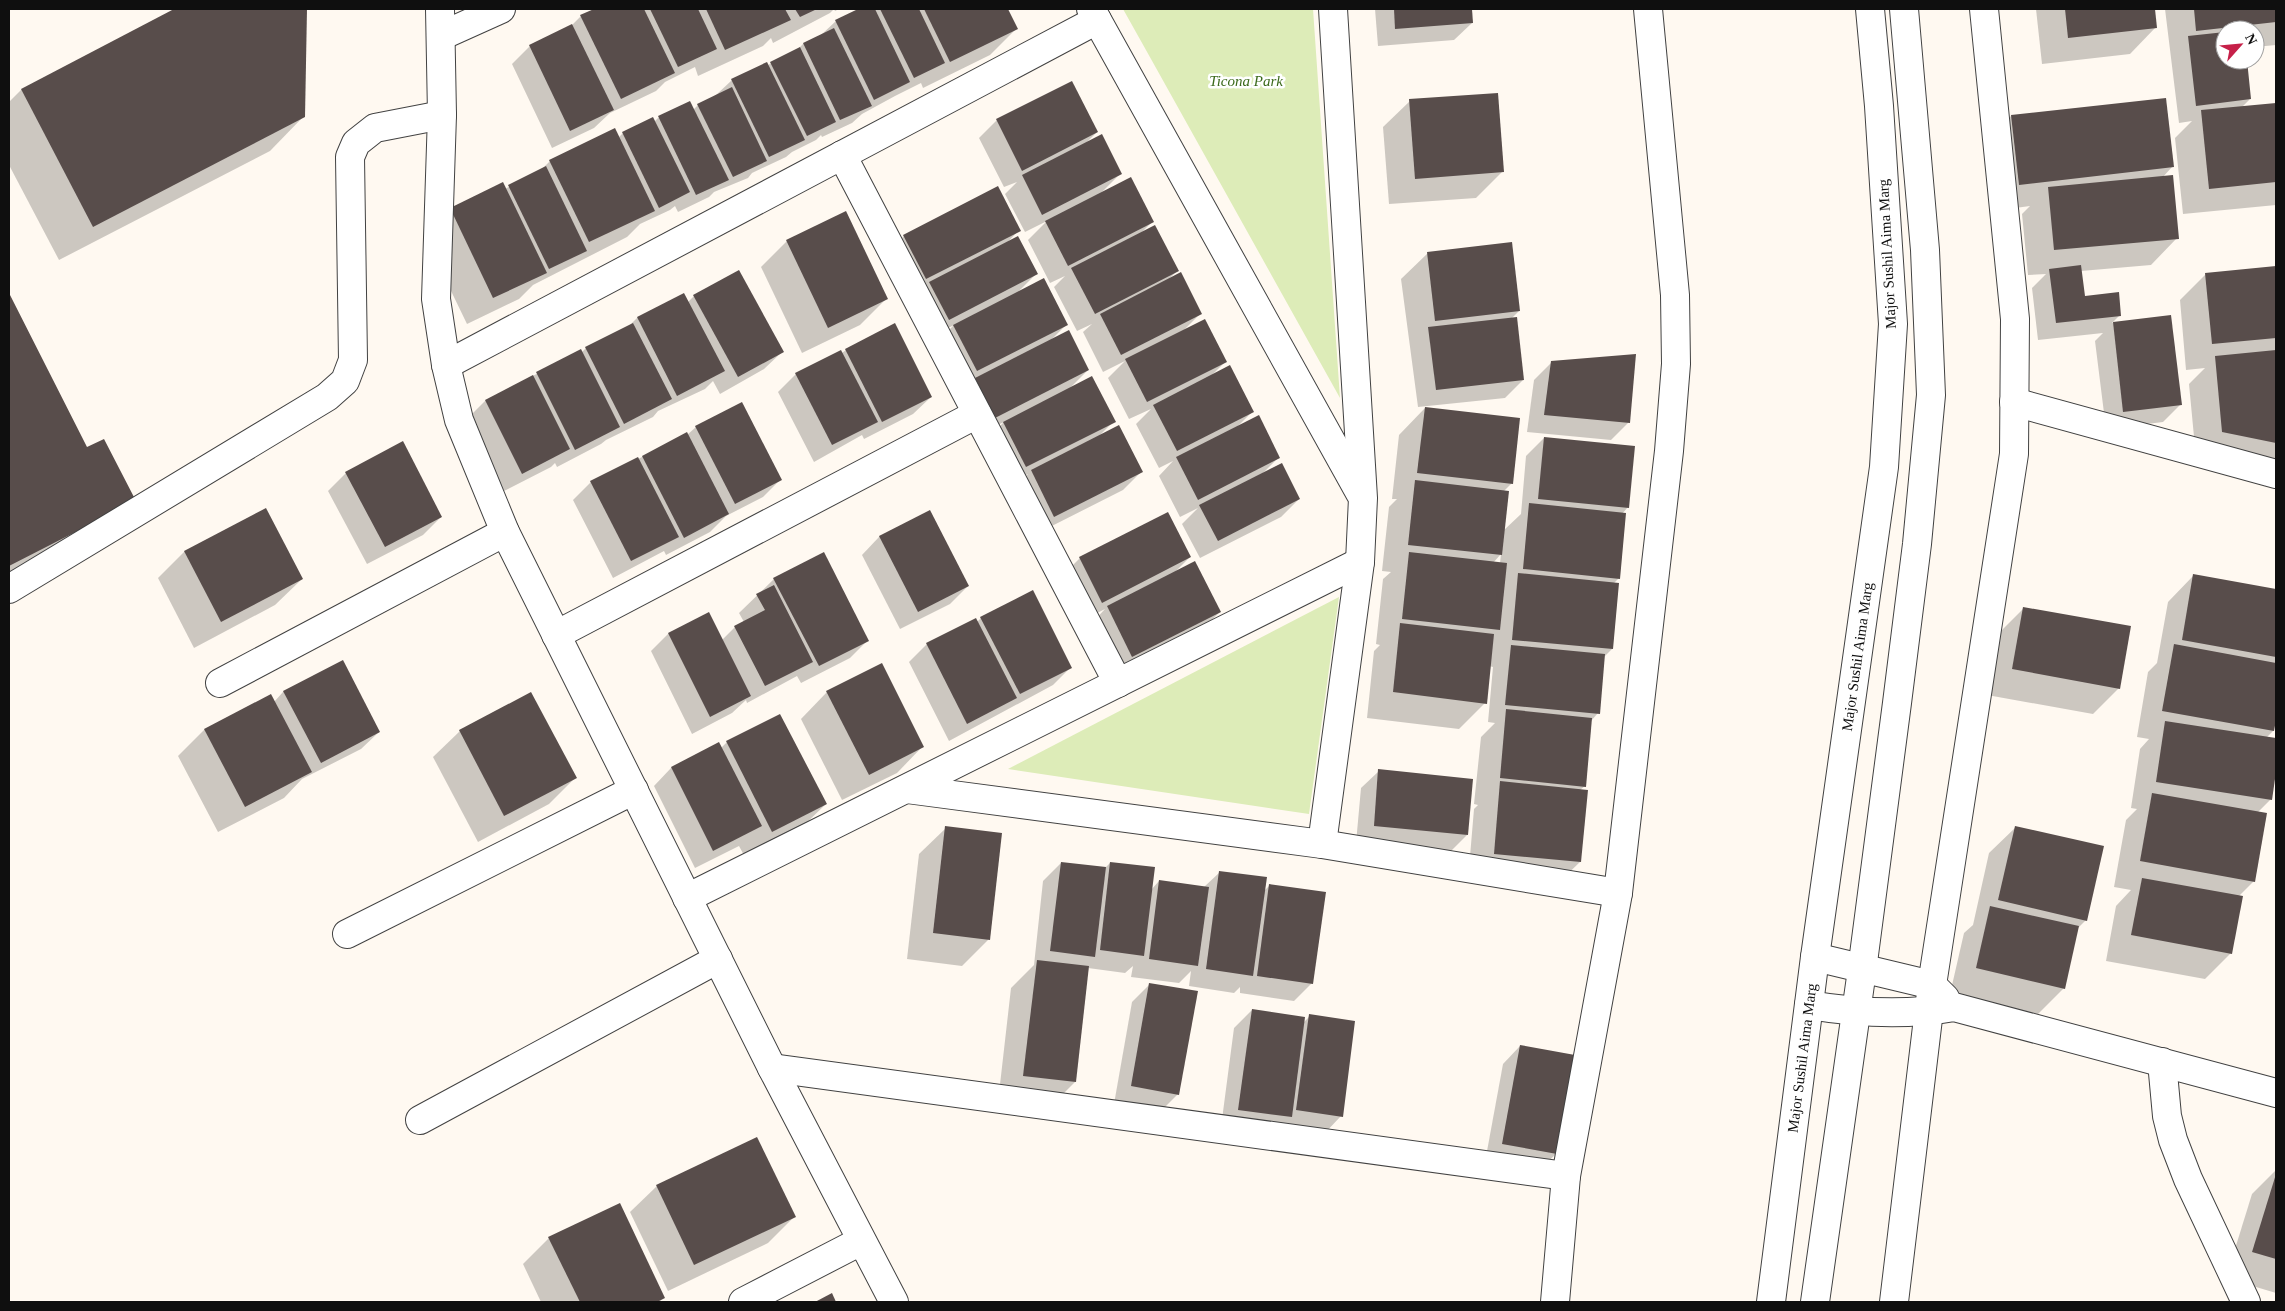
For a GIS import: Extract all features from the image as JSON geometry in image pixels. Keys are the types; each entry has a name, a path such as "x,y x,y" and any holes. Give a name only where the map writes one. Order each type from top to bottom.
{"street":[{"path":"440,9 442,115 436,299 446,365 459,420 505,532 772,1068 894,1302"},
{"path":"441,36 500,9"},
{"path":"1322,844 1360,562 1363,498 1333,9"},
{"path":"1555,1302 1566,1176 1618,893 1669,451 1676,364 1675,295 1648,9"},
{"name":"Major Sushil Aima Marg","path":"1771,1302 1815,957 1884,467 1893,324 1870,9"},
{"path":"1815,1302 1862,970 1917,544 1931,396 1925,250 1904,9"},
{"path":"1894,1302 1941,1009 1932,985 2014,454 2015,319 1984,9"},
{"path":"446,365 842,155 1094,14 1363,498"},
{"path":"9,589 327,397 345,381 353,360 350,157 356,143 375,128 442,115"},
{"path":"842,155 1118,684"},
{"path":"2014,402 2276,474"},
{"path":"556,635 977,414"},
{"path":"220,683 505,532"},
{"path":"687,898 1360,562"},
{"path":"907,788 1322,844 1618,893"},
{"path":"347,934 634,790"},
{"path":"1815,957 1862,970 1932,985"},
{"path":"420,1120 718,959"},
{"path":"1809,1005 1856,1012 1941,1009 2162,1062 2276,1093"},
{"path":"2162,1062 2167,1116 2173,1140 2188,1179 2246,1302"},
{"path":"772,1068 1566,1176"},
{"path":"743,1302 861,1241"}],"green space":[{"name":"Ticona Park","path":"1123,9 1313,9 1340,398 1151,59"},
{"path":"1339,597 1309,814 1008,769"}],"building":[{"path":"174,9 307,9 305,117 93,227 21,89"},
{"path":"594,9 644,9 675,73 621,99 580,15"},
{"path":"650,9 698,9 717,49 678,67"},
{"path":"706,9 785,9 791,20 725,50"},
{"path":"795,9 817,9 800,17"},
{"path":"858,9 875,9 910,82 874,100 835,20"},
{"path":"880,9 919,9 945,63 914,78"},
{"path":"924,9 1008,9 1018,29 950,62"},
{"path":"1394,9 1472,9 1473,23 1395,29"},
{"path":"2065,9 2155,9 2157,28 2068,38"},
{"path":"2194,9 2276,9 2276,22 2265,23 2265,20 2215,20 2215,29 2196,31"},
{"path":"572,24 614,110 570,131 529,45"},
{"path":"834,28 872,106 840,120 803,43"},
{"path":"2215,33 2215,70 2248,70 2251,99 2196,106 2188,36"},
{"path":"800,47 836,122 807,136 770,62"},
{"path":"767,62 805,140 769,157 731,79"},
{"path":"1072,81 1098,132 1022,171 996,119"},
{"path":"732,87 767,161 733,177 697,104"},
{"path":"1498,93 1504,172 1415,179 1409,99"},
{"path":"2166,98 2174,167 2019,185 2011,115"},
{"path":"690,101 729,180 696,195 658,116"},
{"path":"2276,103 2276,182 2209,189 2201,110"},
{"path":"653,117 690,192 659,208 622,132"},
{"path":"615,128 655,211 589,242 549,160"},
{"path":"1102,134 1122,174 1042,215 1022,175"},
{"path":"546,166 587,251 549,269 508,185"},
{"path":"2173,175 2179,239 2054,250 2048,187"},
{"path":"1131,177 1154,222 1068,266 1045,221"},
{"path":"503,182 547,273 493,298 450,208"},
{"path":"998,186 1021,231 926,279 903,235"},
{"path":"846,211 888,299 828,328 786,240"},
{"path":"1155,225 1179,271 1095,314 1071,268"},
{"path":"1018,236 1038,274 949,320 929,282"},
{"path":"1512,242 1520,311 1435,321 1427,252"},
{"path":"2081,265 2085,296 2119,292 2121,316 2056,323 2049,269"},
{"path":"2276,266 2276,338 2212,344 2205,273"},
{"path":"739,270 784,352 738,377 693,295"},
{"path":"1181,272 1202,314 1121,355 1100,314"},
{"path":"1044,278 1068,325 977,371 953,325"},
{"path":"9,293 87,447 104,439 136,501 9,566"},
{"path":"684,293 725,371 677,396 637,317"},
{"path":"2171,315 2182,405 2123,412 2113,322"},
{"path":"1517,317 1524,380 1436,390 1428,327"},
{"path":"1205,319 1227,362 1147,402 1125,359"},
{"path":"633,323 672,399 624,424 585,347"},
{"path":"895,323 932,397 882,422 845,349"},
{"path":"1069,330 1089,370 995,418 975,378"},
{"path":"581,349 620,427 575,450 536,372"},
{"path":"841,350 878,422 832,445 795,373"},
{"path":"2276,350 2276,443 2222,432 2215,356"},
{"path":"1636,354 1630,423 1544,415 1551,361"},
{"path":"1230,365 1254,412 1177,451 1153,405"},
{"path":"533,375 570,449 522,474 485,400"},
{"path":"1092,376 1116,422 1026,467 1003,422"},
{"path":"742,402 782,480 735,504 695,426"},
{"path":"1425,407 1520,418 1513,484 1417,473"},
{"path":"1259,415 1280,458 1198,500 1176,457"},
{"path":"1119,425 1143,472 1054,517 1031,470"},
{"path":"687,432 729,514 684,538 642,456"},
{"path":"1544,437 1635,446 1629,508 1538,499"},
{"path":"403,441 442,517 385,547 345,472"},
{"path":"638,457 679,537 631,561 590,481"},
{"path":"1282,463 1300,499 1218,541 1199,505"},
{"path":"1415,480 1509,491 1502,555 1408,545"},
{"path":"1529,503 1626,513 1620,579 1523,569"},
{"path":"266,508 303,579 221,622 184,551"},
{"path":"930,510 969,586 918,612 879,536"},
{"path":"1168,512 1191,557 1102,603 1079,557"},
{"path":"824,552 869,641 819,666 773,578"},
{"path":"1409,552 1507,563 1500,630 1402,619"},
{"path":"1195,561 1221,612 1132,657 1107,606"},
{"path":"1518,573 1619,583 1613,649 1512,640"},
{"path":"2193,574 2276,589 2276,657 2182,640"},
{"path":"774,585 813,662 765,686 734,626 765,610 756,594"},
{"path":"1033,590 1072,668 1020,694 980,617"},
{"path":"2023,607 2131,626 2120,689 2012,669"},
{"path":"709,612 751,696 710,717 668,633"},
{"path":"976,618 1017,698 967,724 926,643"},
{"path":"1400,623 1494,634 1487,704 1393,692"},
{"path":"2174,644 2276,663 2276,720 2274,731 2162,711"},
{"path":"1511,645 1605,654 1600,714 1505,705"},
{"path":"343,660 380,732 321,763 283,691"},
{"path":"882,663 924,747 869,775 826,691"},
{"path":"531,692 577,778 504,816 459,730"},
{"path":"271,694 312,772 245,807 204,729"},
{"path":"1506,709 1592,718 1586,787 1500,778"},
{"path":"780,714 827,804 772,832 726,741"},
{"path":"2165,721 2276,738 2276,772 2272,800 2156,782"},
{"path":"719,742 762,826 713,851 671,767"},
{"path":"1378,769 1473,779 1468,835 1374,826"},
{"path":"1500,781 1588,790 1581,862 1494,854"},
{"path":"2152,793 2267,813 2255,882 2140,861"},
{"path":"945,826 1002,833 990,940 933,933"},
{"path":"2015,826 2104,846 2087,921 1998,900"},
{"path":"1061,862 1106,867 1095,957 1050,951"},
{"path":"1110,862 1155,867 1144,956 1100,950"},
{"path":"1219,871 1267,877 1253,976 1206,969"},
{"path":"2142,878 2243,896 2232,954 2131,935"},
{"path":"1159,880 1209,887 1198,966 1149,959"},
{"path":"1269,884 1326,892 1313,984 1257,976"},
{"path":"1990,906 2079,926 2065,989 1976,968"},
{"path":"1037,960 1089,966 1076,1082 1023,1076"},
{"path":"1149,983 1198,991 1179,1095 1131,1086"},
{"path":"1252,1009 1305,1017 1292,1117 1238,1110"},
{"path":"1309,1014 1355,1021 1343,1117 1296,1110"},
{"path":"1520,1045 1575,1055 1557,1154 1502,1144"},
{"path":"757,1137 796,1217 694,1265 656,1185"},
{"path":"2276,1174 2276,1259 2252,1252"},
{"path":"620,1203 665,1298 657,1302 580,1302 548,1237"},
{"path":"832,1293 836,1302 815,1302"}]}
